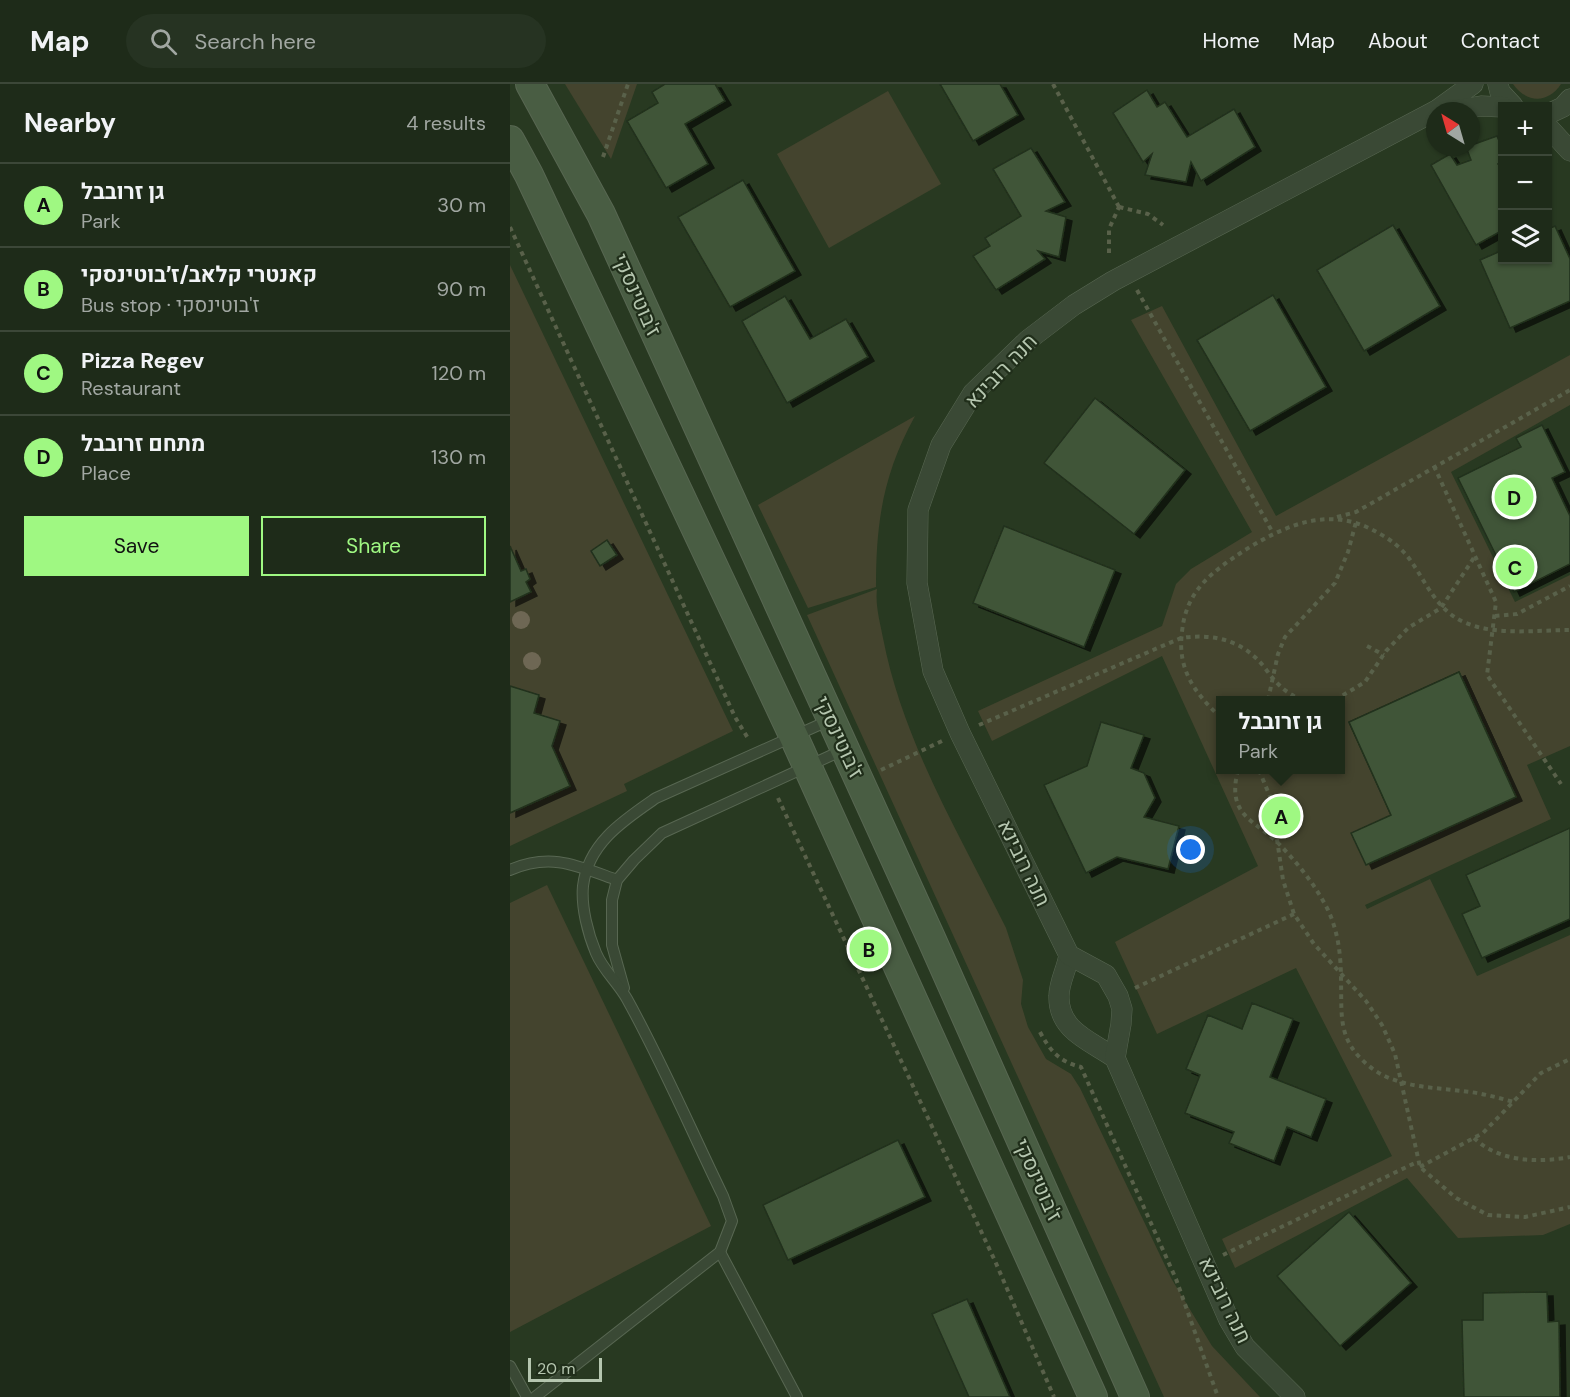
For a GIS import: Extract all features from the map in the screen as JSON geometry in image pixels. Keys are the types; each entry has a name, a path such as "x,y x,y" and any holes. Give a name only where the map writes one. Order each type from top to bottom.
{"main road":[{"name":"ז'בוטינסקי","path":"530,84 600,214 831,720 1135,1397"},
{"path":"550,84 600,214"},
{"name":"ז'בוטינסקי","path":"510,140 529,175 794,737 1093,1397"}],"street":[{"name":"חנה רובינא","path":"1449,102 1473,84"},
{"path":"1498,84 1500,92 1509,102"},
{"path":"1552,112 1570,99"},
{"path":"1480,106 1498,107"},
{"name":"חנה רובינא","path":"1069,955 960,733 933,671 917,583 918,510 941,445 973,393 1028,340 1074,305 1128,273 1426,118"},
{"path":"1552,131 1570,151"},
{"path":"1069,955 1106,975 1118,996 1122,1010 1115,1058 1074,1032 1065,1021 1059,996 1069,955"},
{"name":"חנה רובינא","path":"1115,1058 1229,1320 1245,1347 1295,1397"}],"lane":[{"path":"535,1397 720,1252 732,1221 723,1196 626,997 597,955 587,923 583,886 588,870 603,838 631,814 656,798 831,720"},
{"path":"626,997 612,945 612,900 617,880 663,833 844,750"},
{"path":"510,870 528,862 564,861 617,880"},
{"path":"720,1252 797,1397"},
{"path":"510,1366 527,1397"}],"path":[{"path":"603,157 628,84"},
{"path":"1053,84 1119,207 1148,214 1163,225"},
{"path":"1109,253 1109,229 1119,207"},
{"path":"510,227 730,707 757,753"},
{"path":"1128,273 1273,533"},
{"path":"1216,713 1198,696 1187,680 1182,662 1181,638 1188,603 1196,588 1209,574 1273,533 1294,524 1356,512 1570,390"},
{"path":"1434,466 1496,602 1495,630 1487,675 1561,784"},
{"path":"1334,517 1356,522 1399,546 1441,608 1467,624 1495,630 1570,630"},
{"path":"1269,696 1278,654 1289,632 1335,583 1348,552 1356,522"},
{"path":"1342,696 1365,682 1384,655 1408,628 1441,608 1475,556"},
{"path":"1495,616 1517,614 1570,586"},
{"path":"858,780 960,733 1181,638 1214,637 1235,643 1253,655 1271,678 1294,696"},
{"path":"1367,646 1384,655"},
{"path":"1237,774 1235,787 1239,805 1250,822 1277,842 1310,879 1327,909 1338,944 1341,972 1340,1018 1344,1033 1368,1066 1380,1074 1415,1087 1470,1092 1514,1102"},
{"path":"1261,774 1271,799 1283,880 1294,914 1314,944 1366,1001 1382,1025 1395,1054 1419,1165 1456,1198 1488,1215 1525,1216 1570,1207"},
{"path":"771,783 995,1261 1054,1397"},
{"path":"1132,990 1294,914"},
{"path":"1040,1032 1054,1054 1062,1061 1081,1068 1176,1279 1218,1397"},
{"path":"1206,1263 1474,1138 1496,1122 1541,1073 1570,1059"},
{"path":"1474,1138 1488,1149 1510,1156 1542,1161 1570,1157"}],"green space":[{"path":"565,84 637,84 611,159"},
{"path":"1513,84 1561,84 1550,95 1537,99 1524,95"},
{"path":"888,91 941,184 829,248 777,154"},
{"path":"510,265 733,731 624,784 627,791 510,846"},
{"path":"1162,306 1276,516 1570,355 1570,405 1451,472 1515,602 1570,575 1570,746 1527,765 1551,819 1365,905 1367,909 1430,879 1477,976 1570,935 1570,1224 1543,1235 1458,1238 1407,1178 1235,1268 1222,1239 1392,1156 1296,968 1157,1034 1115,942 1258,866 1162,656 992,741 978,711 1162,626 1176,584 1191,569 1252,532 1131,320"},
{"path":"915,416 895,458 884,499 876,563 876,587 808,608 758,505"},
{"path":"877,589 877,607 883,638 904,714 952,823 1006,928 1023,980 1021,1004 1028,1027 1046,1059 1071,1074 1080,1088 1171,1278 1212,1346 1260,1397 1164,1397 807,615"},
{"path":"547,885 711,1226 510,1332 510,903"}],"building":[{"path":"665,84 715,84 725,101 685,124 708,164 666,188 627,121 658,103 652,92"},
{"path":"940,84 1000,84 1018,115 973,141"},
{"path":"1147,90 1157,107 1165,102 1187,137 1234,109 1255,147 1201,181 1191,162 1186,182 1145,175 1152,154 1143,162 1113,113"},
{"path":"1497,136 1498,138 1498,233 1476,245 1431,165 1447,156 1451,156 1457,165 1471,160 1469,156 1480,156 1480,142"},
{"path":"1031,148 1065,202 1046,211 1066,217 1059,257 1038,251 1045,259 996,290 973,256 990,246 985,238 1021,216 993,169"},
{"path":"743,180 795,271 730,307 678,217"},
{"path":"1393,225 1440,306 1364,351 1317,270"},
{"path":"1555,226 1570,259 1570,301 1510,328 1480,260 1498,252 1498,264 1552,264 1552,227"},
{"path":"1273,295 1326,387 1250,431 1197,340"},
{"path":"785,296 810,339 846,319 868,357 787,403 742,321"},
{"path":"1095,398 1185,470 1134,534 1044,463"},
{"path":"1542,425 1565,472 1552,478 1570,516 1570,564 1514,592 1458,478 1521,447 1516,438"},
{"path":"1004,526 1115,570 1084,647 973,603"},
{"path":"607,540 617,555 600,566 591,551"},
{"path":"510,546 521,571 526,569 530,579 526,582 531,592 510,602"},
{"path":"1459,672 1501,764 1391,815 1349,722"},
{"path":"1459,672 1516,797 1366,865 1351,833 1391,815 1349,722"},
{"path":"510,686 539,695 534,713 560,721 552,746 570,786 510,813"},
{"path":"1101,722 1144,735 1131,768 1144,773 1155,798 1144,817 1179,826 1168,869 1117,857 1086,873 1044,785 1087,766"},
{"path":"1570,828 1570,919 1482,958 1462,914 1480,906 1466,875"},
{"path":"1252,1003 1293,1019 1270,1077 1326,1099 1311,1137 1287,1127 1274,1161 1229,1143 1234,1132 1185,1113 1200,1075 1186,1069 1208,1015 1242,1029"},
{"path":"898,1140 925,1197 788,1260 763,1205"},
{"path":"1349,1212 1411,1283 1340,1346 1277,1276"},
{"path":"1547,1292 1548,1322 1559,1321 1560,1397 1464,1397 1462,1320 1483,1320 1483,1293"},
{"path":"967,1299 1010,1397 969,1397 932,1314"}],"place":[{"name":"מתחם זרובבל","path":"1514,497"},
{"name":"Pizza Regev","path":"1515,567"},
{"name":"גן זרובבל","path":"1281,816"},
{"name":"קאנטרי קלאב/ז׳בוטינסקי","path":"869,949"}]}
